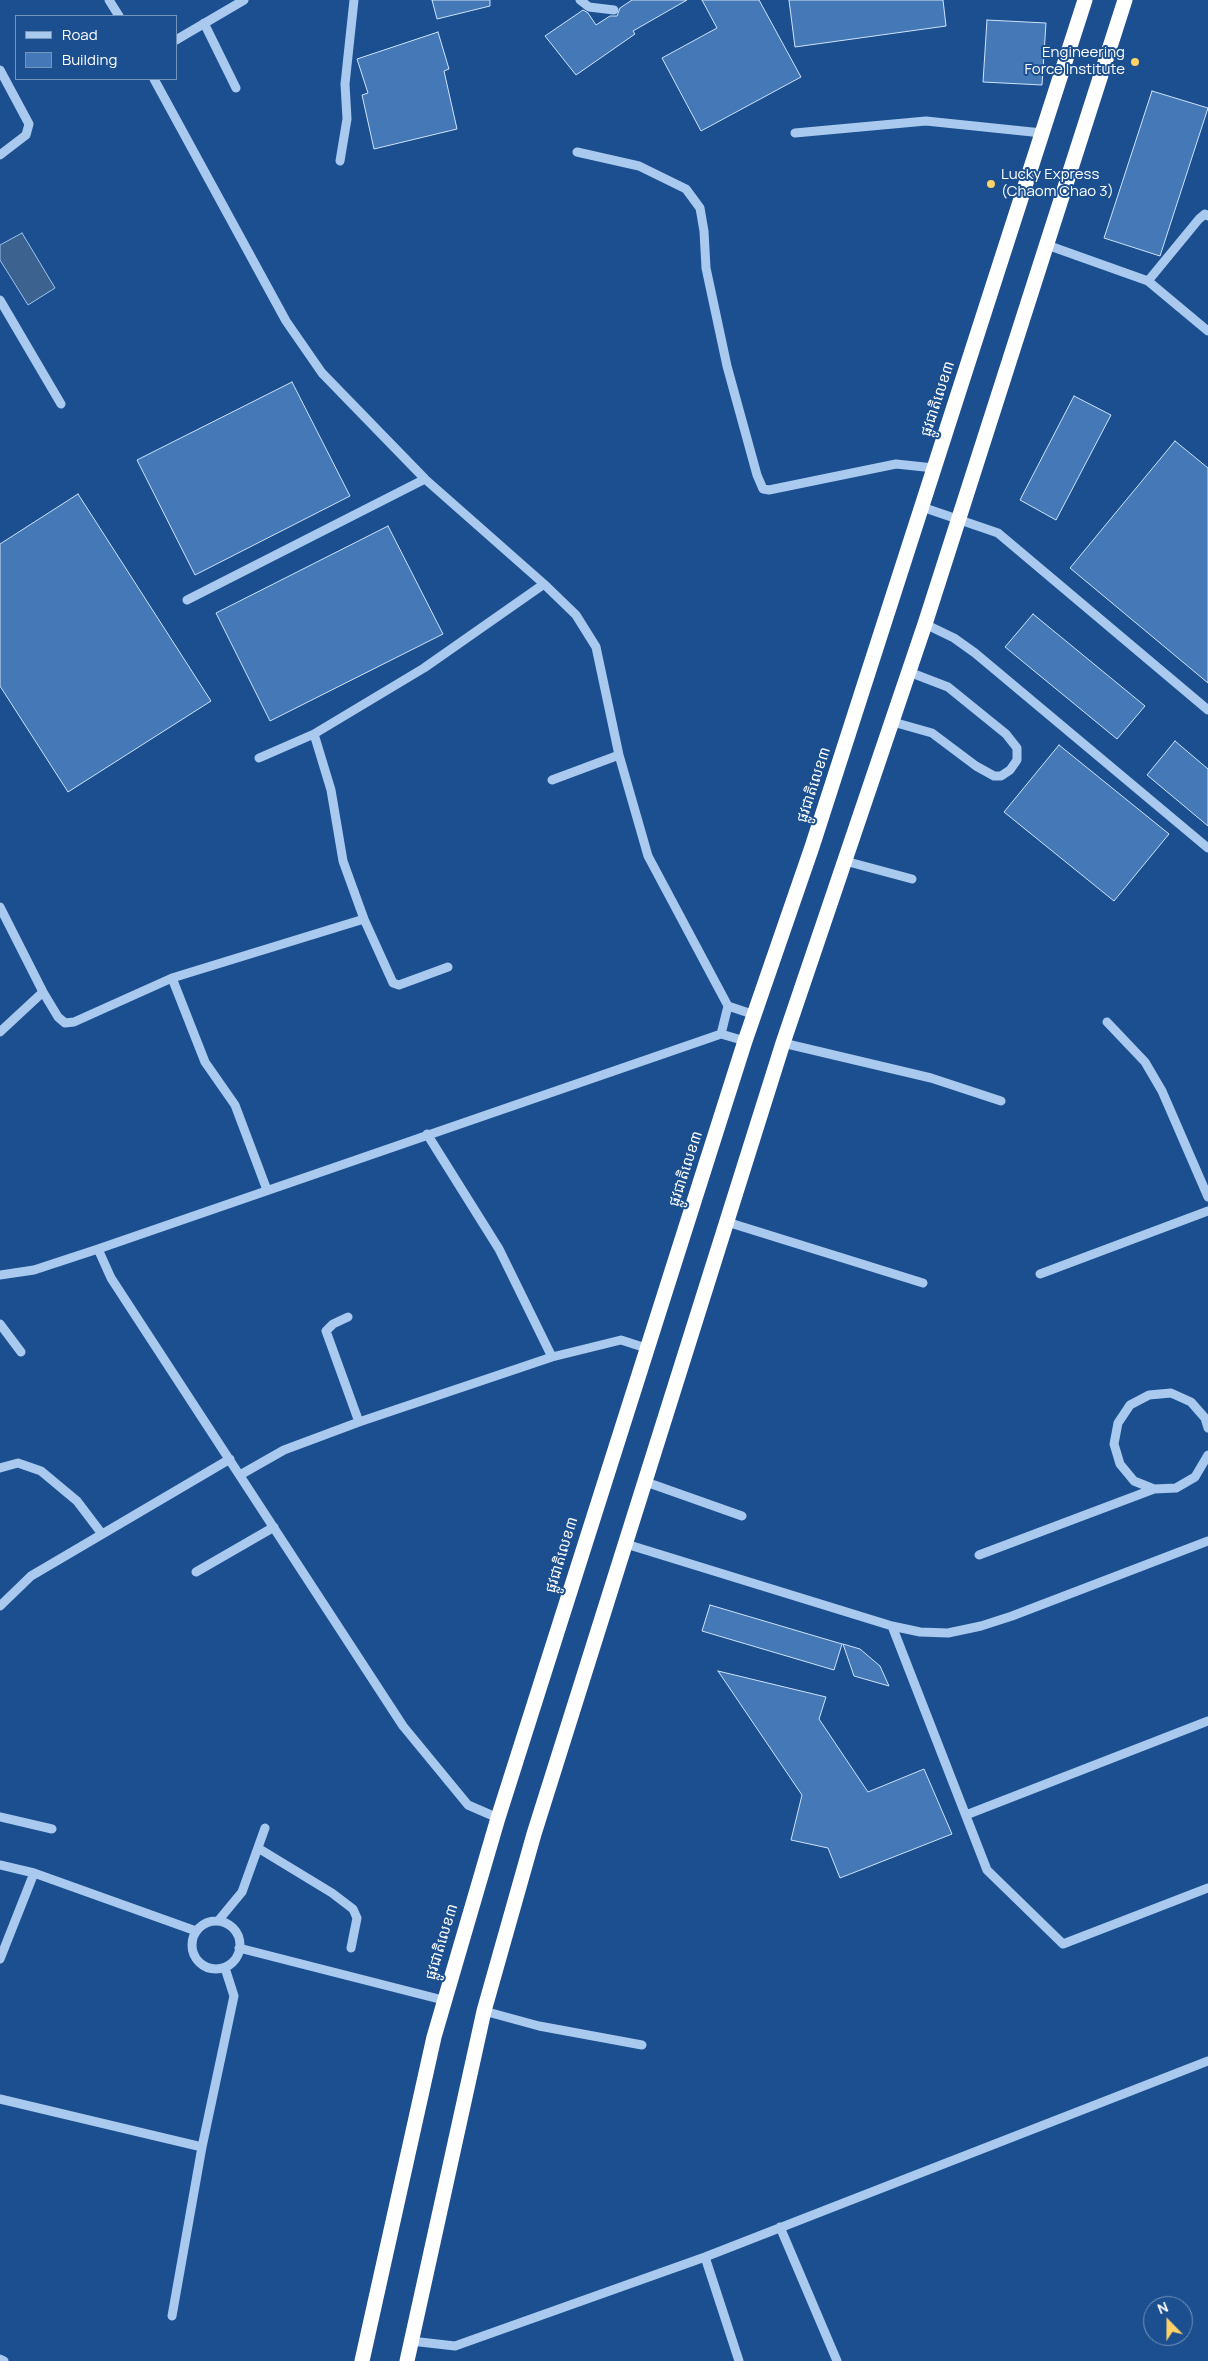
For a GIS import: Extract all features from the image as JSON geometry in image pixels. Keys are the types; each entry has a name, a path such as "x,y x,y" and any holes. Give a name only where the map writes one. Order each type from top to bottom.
{"highway":[{"name":"ផ្លូវជាតិលេខ៣","path":"362,2361 443,2000 498,1818 745,1041 818,829 1085,0"},
{"path":"407,2361 484,2011 534,1834 783,1043 893,722 1125,0"}],"street":[{"path":"109,0 118,15"},
{"path":"178,39 244,0"},
{"path":"340,161 347,119 345,84 354,0"},
{"path":"580,0 589,7 614,10"},
{"path":"204,23 236,88"},
{"path":"0,70 29,124 26,135 0,155"},
{"path":"155,80 286,321 322,373 425,479 576,614 596,648 619,755 648,856 728,1006 755,1015"},
{"path":"795,133 926,121 1042,133"},
{"path":"577,152 639,166 686,189 700,208 706,268 727,366 756,475 762,489 769,490 896,464 934,468"},
{"path":"1148,281 1199,219 1205,214 1208,216"},
{"path":"1047,245 1148,281 1208,331"},
{"path":"0,300 61,404"},
{"path":"188,600 425,479"},
{"path":"922,507 998,533 1208,710"},
{"path":"259,758 314,734 424,668 544,584"},
{"path":"925,624 954,638 975,653 1208,848"},
{"path":"893,722 932,733 976,766 994,776 1001,776 1010,770 1017,760 1017,748 1006,734 948,687 909,672"},
{"path":"314,734 331,790 343,861 364,919 393,983 400,984 448,967"},
{"path":"552,780 619,755"},
{"path":"845,860 912,879"},
{"path":"0,907 43,992 58,1017 65,1023 74,1022 172,978 364,919"},
{"path":"172,978 205,1062 235,1105 267,1190"},
{"path":"0,1032 43,992"},
{"path":"720,1034 728,1006"},
{"path":"1107,1022 1145,1062 1162,1091 1208,1197"},
{"path":"0,1275 34,1270 98,1249 720,1034 745,1041"},
{"path":"783,1043 931,1078 1001,1101"},
{"path":"427,1134 498,1249 552,1357"},
{"path":"1040,1274 1208,1211"},
{"path":"727,1222 923,1283"},
{"path":"98,1249 112,1278 403,1726 468,1805 498,1818"},
{"path":"348,1317 333,1324 326,1331 359,1422"},
{"path":"0,1324 21,1352"},
{"path":"240,1475 284,1450 359,1422 552,1357 621,1340 646,1348"},
{"path":"1154,1489 1134,1481 1120,1464 1114,1444 1118,1423 1130,1405 1149,1395 1171,1394 1191,1402 1205,1418 1208,1428"},
{"path":"0,1606 31,1576 230,1458"},
{"path":"979,1555 1154,1489 1176,1488 1195,1478 1208,1459"},
{"path":"0,1468 18,1463 41,1472 77,1501 102,1534"},
{"path":"646,1482 742,1516"},
{"path":"196,1572 274,1527"},
{"path":"626,1544 892,1626 920,1632 948,1633 981,1626 1012,1616 1208,1541"},
{"path":"892,1626 987,1870 1062,1944 1208,1888"},
{"path":"966,1815 1208,1721"},
{"path":"0,1817 52,1829"},
{"path":"218,1921 230,1926 238,1936 240,1948 235,1960 225,1968 213,1969 201,1965 193,1955 192,1943 196,1931 206,1924 218,1921 242,1892 265,1828"},
{"path":"258,1848 332,1893 353,1909 357,1918 351,1948"},
{"path":"0,1865 34,1873 196,1931"},
{"path":"0,1959 34,1873"},
{"path":"240,1948 443,2000"},
{"path":"172,2316 202,2147 234,1996 225,1968"},
{"path":"484,2011 539,2026 642,2044"},
{"path":"411,2341 455,2346 704,2256 1208,2061"},
{"path":"0,2099 202,2147"},
{"path":"780,2227 837,2361"},
{"path":"704,2256 740,2361"},
{"path":"0,2359 4,2361"}],"water":[{"path":"22,233 55,288 28,305 0,260 0,245"}],"building":[{"path":"432,0 490,0 490,6 437,19"},
{"path":"632,0 687,0 633,31 635,34 576,75 545,36 583,10 588,13 596,25 610,16 617,16 620,8"},
{"path":"702,0 759,0 801,77 701,131 662,58 717,28"},
{"path":"789,0 943,0 946,26 795,47"},
{"path":"987,20 1046,23 1042,85 983,82"},
{"path":"438,32 449,69 444,71 457,129 374,149 362,95 368,93 357,59"},
{"path":"1152,91 1208,108 1160,256 1104,238"},
{"path":"292,382 350,496 195,575 137,460"},
{"path":"1074,396 1111,415 1056,520 1020,500"},
{"path":"1175,441 1208,468 1208,683 1070,568"},
{"path":"78,494 211,701 68,792 0,686 0,544"},
{"path":"388,526 443,634 270,721 216,613"},
{"path":"1033,614 1145,706 1117,739 1005,647"},
{"path":"1175,741 1208,769 1208,826 1147,775"},
{"path":"1059,745 1169,834 1114,901 1004,812"},
{"path":"710,1605 842,1644 834,1670 702,1631"},
{"path":"843,1644 860,1649 880,1666 889,1686 854,1676"},
{"path":"718,1671 826,1697 819,1719 868,1792 924,1769 952,1834 840,1878 828,1848 791,1840 802,1795"}],"place":[{"name":"Engineering Force Institute","path":"1135,62"},
{"name":"Lucky Express (Chaom Chao 3)","path":"991,184"}]}
